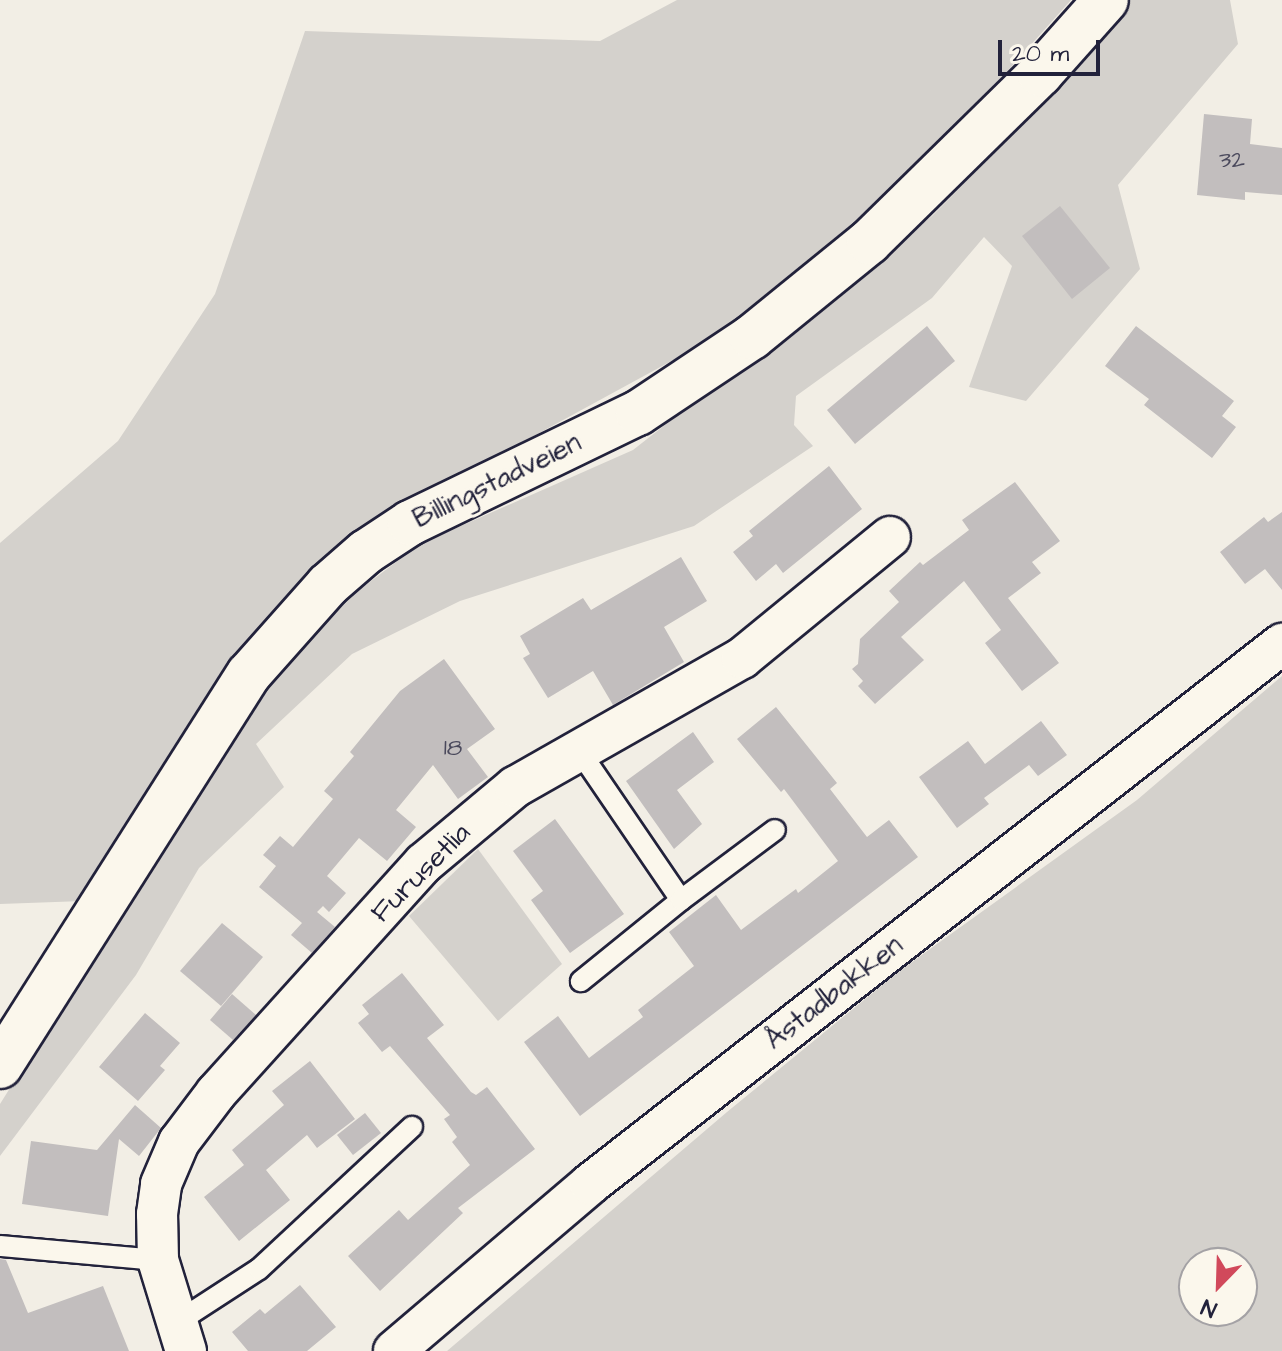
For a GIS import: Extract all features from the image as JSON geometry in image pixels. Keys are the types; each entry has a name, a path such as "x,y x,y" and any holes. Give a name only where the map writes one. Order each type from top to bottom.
{"main road":[{"name":"Billingstadveien","path":"0,1066 249,674 328,585 366,552 410,523 638,413 752,337 869,242 1040,74 1106,0"}],"street":[{"name":"Furusetlia","path":"182,1336 158,1260 157,1214 161,1184 179,1142 216,1093 424,863 515,787 742,658 890,537"},
{"name":"Åstadbakken","path":"394,1351 590,1184 1282,644"}],"lane":[{"path":"580,752 681,900"},
{"path":"581,981 681,900 775,830"},
{"path":"182,1336 412,1127"},
{"path":"0,1246 158,1260"}],"shaded area":[{"path":"677,0 1071,0 927,161 732,328 405,506 83,901 0,904 0,543 118,441 215,294 305,31 600,41"},
{"path":"1131,0 1230,0 1238,44 1118,185 1140,269 1026,401 969,387 1012,266 984,237 932,298 796,396 794,425 813,446 694,526 460,601 352,654 256,744 284,787 199,868 136,975 0,1156 0,1104 240,721 322,618 420,544 633,450 932,216 1049,97"},
{"path":"1282,676 1282,1351 447,1351 727,1112 898,972 1137,800"},
{"path":"478,849 562,964 498,1021 409,916"}],"building":[{"path":"1204,114 1252,119 1250,144 1282,148 1282,195 1245,192 1245,200 1197,195"},
{"path":"1060,206 1110,268 1072,299 1022,236"},
{"path":"927,326 955,361 855,444 827,410"},
{"path":"1136,326 1234,401 1222,416 1236,427 1212,458 1144,405 1149,399 1105,366"},
{"path":"829,466 862,509 783,573 776,564 756,581 733,552 753,536 749,531"},
{"path":"1015,482 1060,541 1032,562 1041,573 1008,598 1059,663 1022,691 985,643 1001,630 964,581 901,637 924,660 875,704 858,686 863,681 852,669 858,664 860,639 899,602 889,591 920,562 923,565 969,530 962,520"},
{"path":"1282,512 1282,590 1265,569 1245,584 1220,552 1264,517 1268,522"},
{"path":"681,557 707,601 664,627 684,662 613,705 593,671 548,698 523,658 530,654 520,636 583,598 591,610"},
{"path":"444,659 495,729 467,749 488,777 458,799 433,765 396,810 416,827 387,861 359,838 327,876 346,893 329,912 323,906 317,912 335,927 312,953 291,935 302,923 259,887 276,866 263,855 280,836 293,847 333,799 324,791 354,756 350,752 400,691"},
{"path":"776,707 837,783 830,789 867,837 889,820 918,857 580,1116 524,1042 558,1016 589,1058 643,1017 638,1010 694,966 669,932 716,895 741,930 796,889 798,893 838,861 784,789 781,792 737,739"},
{"path":"1041,721 1067,755 1038,776 1029,765 984,798 989,804 957,828 919,777 968,741 985,764"},
{"path":"693,732 714,762 677,790 702,824 674,849 626,781"},
{"path":"555,819 624,914 570,953 531,900 543,891 513,851"},
{"path":"222,923 263,957 221,1006 180,971"},
{"path":"402,973 444,1025 427,1038 471,1092 476,1095 487,1087 535,1149 458,1208 463,1213 380,1291 348,1256 399,1210 408,1220 470,1165 452,1142 457,1137 444,1119 450,1115 390,1046 382,1052 358,1023 369,1014 362,1005"},
{"path":"232,994 256,1015 233,1040 210,1020"},
{"path":"145,1013 180,1043 160,1066 165,1070 138,1101 99,1067"},
{"path":"310,1061 355,1119 317,1148 307,1135 266,1170 290,1200 239,1241 204,1197 244,1165 232,1150 284,1105 272,1091"},
{"path":"135,1105 161,1128 139,1156 119,1139 108,1216 22,1204 31,1141 97,1150"},
{"path":"365,1113 381,1133 353,1155 337,1135"},
{"path":"0,1259 6,1260 28,1313 103,1286 129,1351 0,1351"},
{"path":"300,1285 336,1327 307,1351 248,1351 232,1332 260,1309 265,1314"}]}
